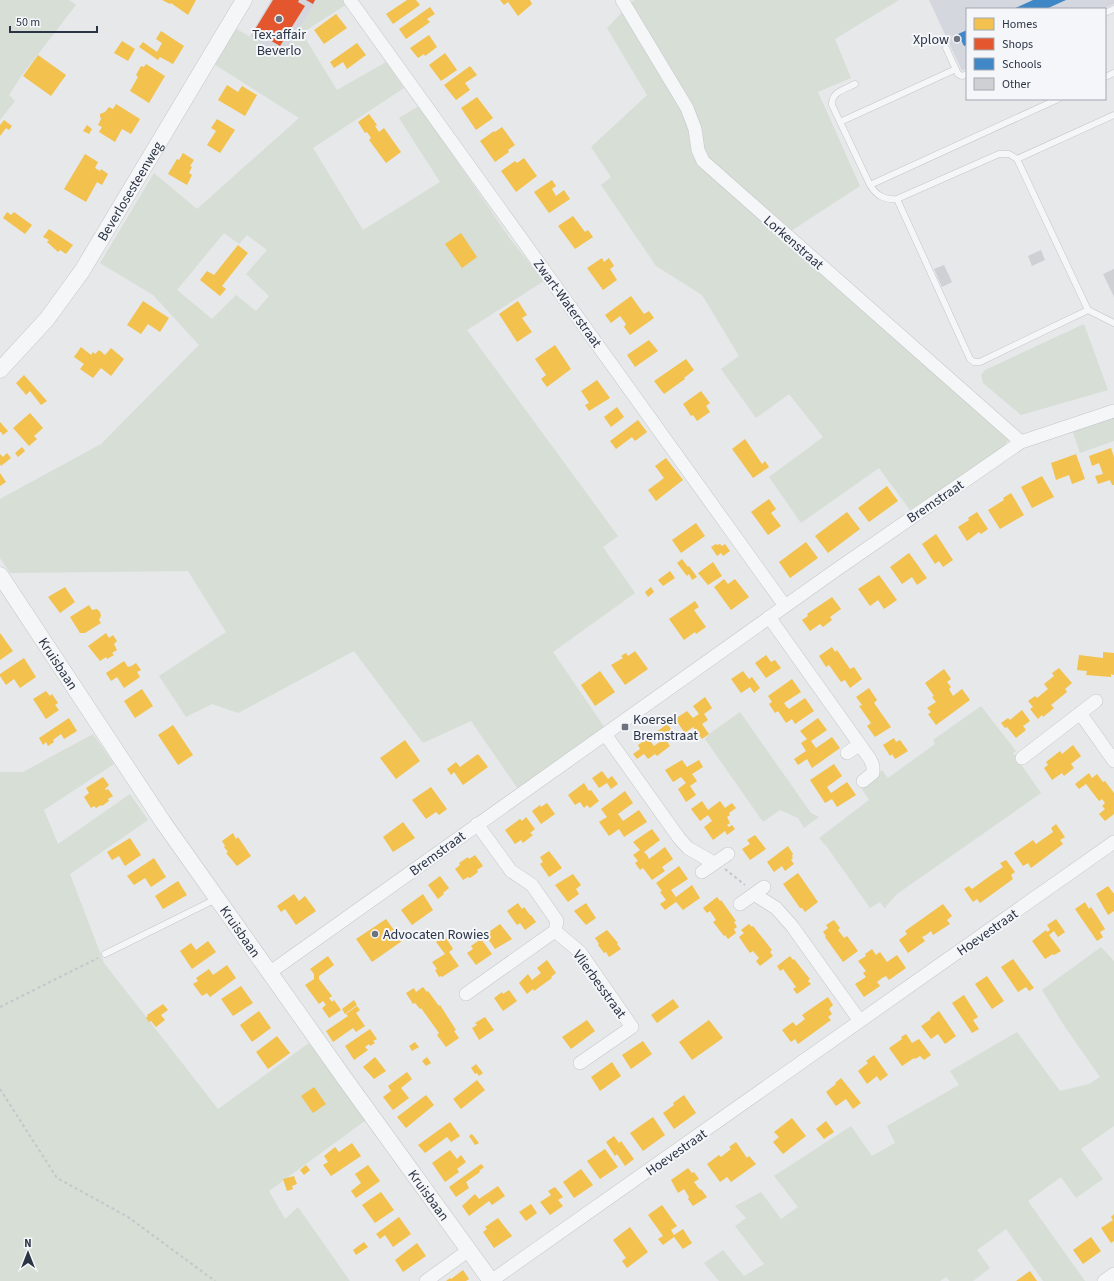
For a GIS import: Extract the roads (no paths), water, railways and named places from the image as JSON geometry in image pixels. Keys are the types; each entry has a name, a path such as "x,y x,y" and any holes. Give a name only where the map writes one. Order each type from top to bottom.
{"street":[{"name":"Beverlosesteenweg","path":"0,370 47,319 82,271 244,0"},
{"name":"Zwart-Waterstraat","path":"350,0 785,606"},
{"name":"Lorkenstraat","path":"622,0 687,108 695,129 698,150 703,161 1021,442"},
{"name":"Bremstraat","path":"269,973 769,617 1021,442 1114,411"},
{"name":"Kruisbaan","path":"0,575 163,822 216,899 491,1281"},
{"path":"769,617 873,766 873,773 863,781"},
{"path":"1022,758 1096,701"},
{"path":"1080,713 1114,761"},
{"path":"605,734 679,838 688,848 714,863"},
{"path":"847,753 859,744"},
{"path":"466,994 555,932 557,921 532,885 511,871 477,824"},
{"name":"Hoevestraat","path":"491,1281 1114,842"},
{"path":"702,872 728,854"},
{"path":"740,904 759,891 792,926 860,1021"},
{"name":"Vlierbesstraat","path":"555,932 580,952 632,1027 580,1063"},
{"path":"426,1281 469,1250"},
{"path":"1104,1281 1114,1274"}],"lane":[{"path":"946,48 960,76 966,74"},
{"path":"840,122 956,69"},
{"path":"855,84 837,92 833,96 832,105 874,193 881,198 889,200 897,199 999,154 1009,154 1017,159 1088,310 1114,323"},
{"path":"870,185 1056,100"},
{"path":"1017,159 1114,115"},
{"path":"897,199 970,359 974,362 980,362 1088,310"},
{"path":"104,954 216,899"}],"place":[{"name":"Tex-affair Beverlo","path":"279,19"},
{"name":"Xplow","path":"957,39"},
{"name":"Koersel Bremstraat","path":"625,727"},
{"name":"Advocaten Rowies","path":"375,934"}]}
